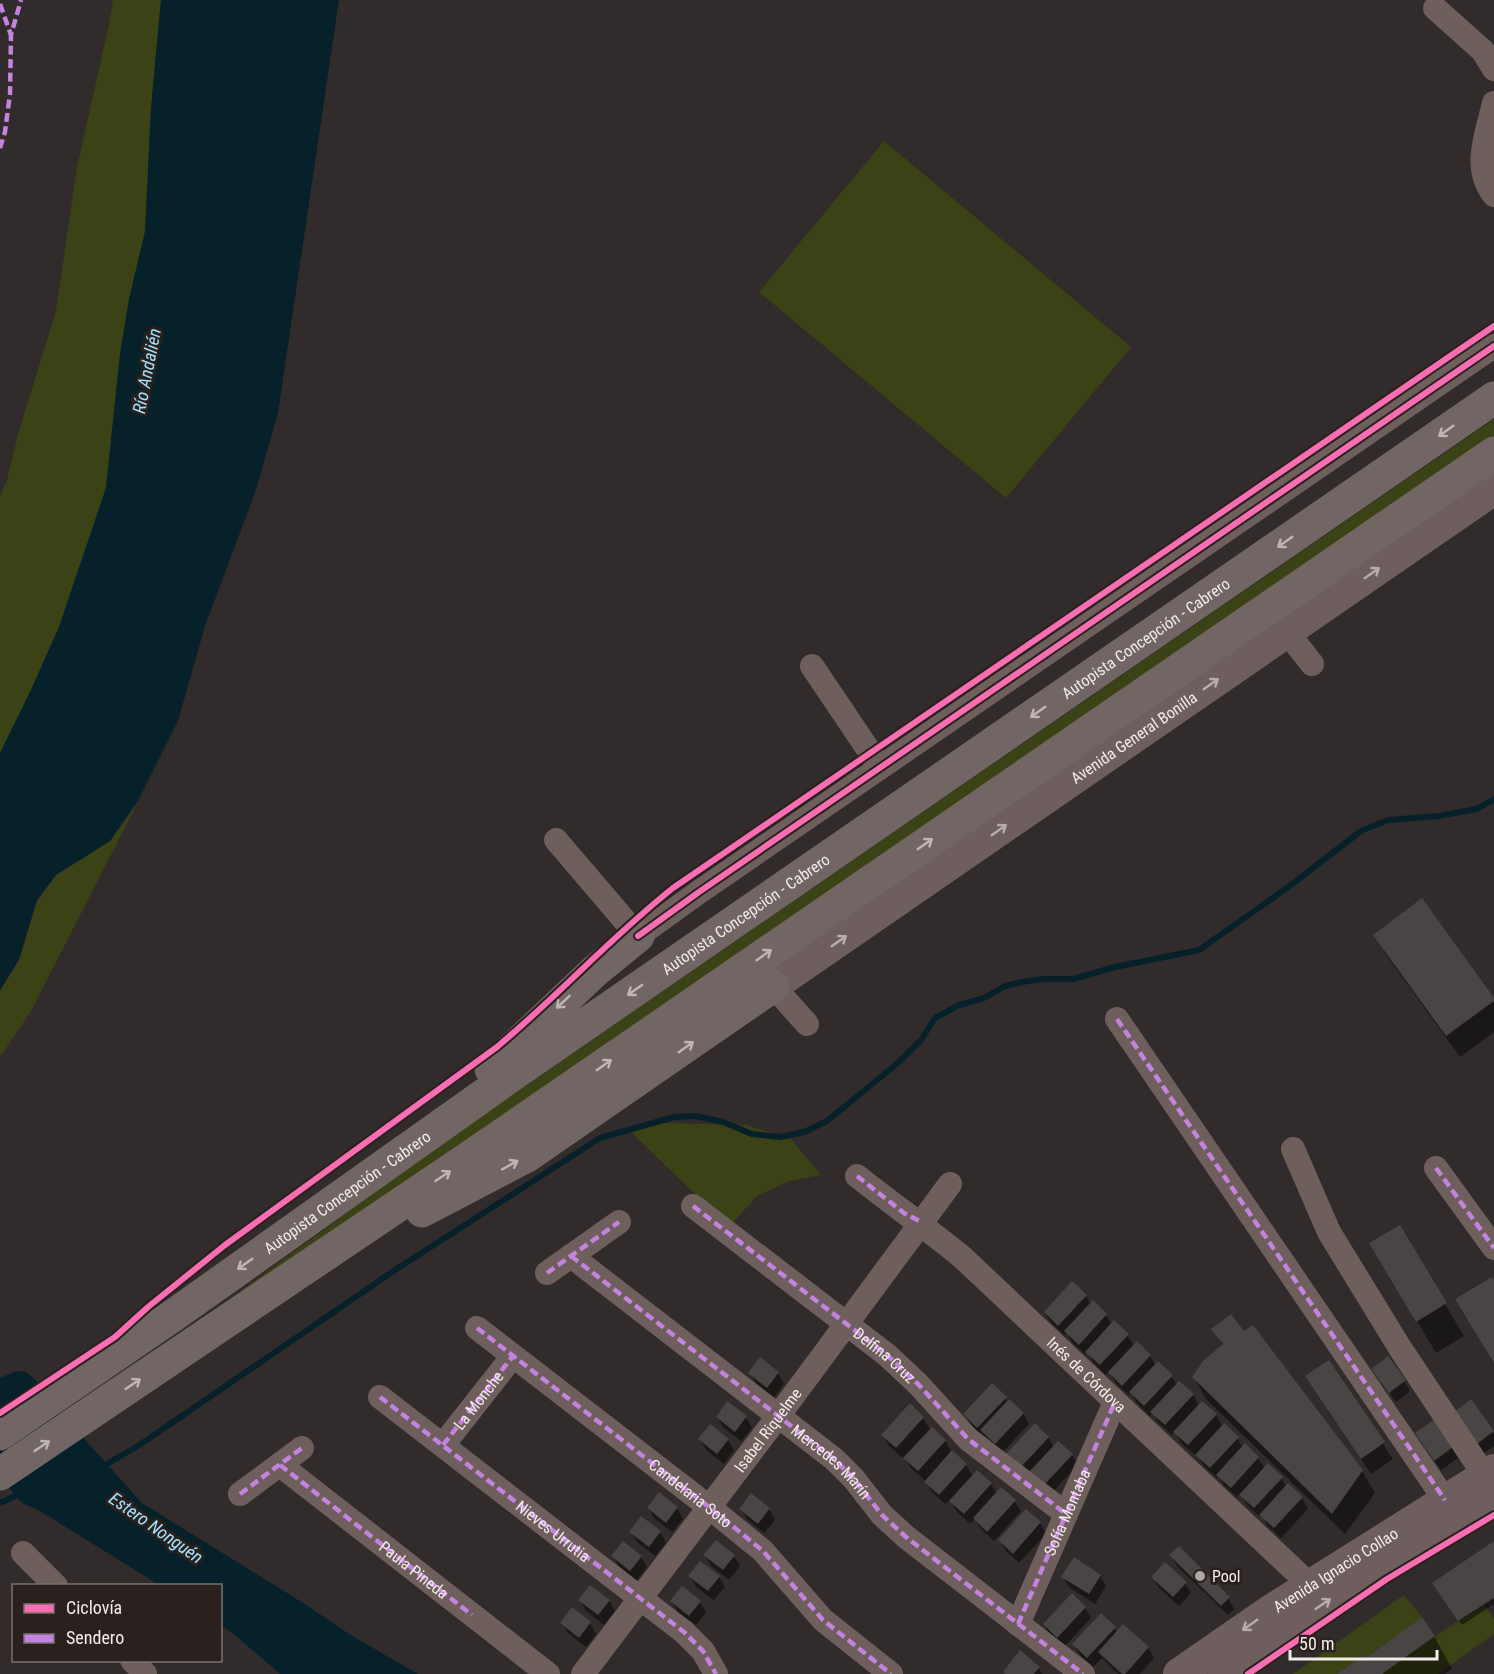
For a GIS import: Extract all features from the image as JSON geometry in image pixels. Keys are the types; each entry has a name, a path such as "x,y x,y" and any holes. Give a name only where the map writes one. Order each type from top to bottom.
{"highway":[{"name":"Autopista Concepción - Cabrero","path":"0,1434 171,1317 502,1081 1494,398"},
{"path":"0,1474 490,1144 1494,453"},
{"path":"396,1157 596,971 638,936"},
{"path":"290,1279 527,1156 773,986"}],"main road":[{"name":"Avenida General Bonilla","path":"773,986 1493,492"},
{"name":"Avenida Ignacio Collao","path":"1179,1674 1310,1585 1445,1500 1491,1480"},
{"name":"Avenida Ignacio Collao","path":"1224,1674 1491,1480"}],"street":[{"path":"1435,8 1483,51 1494,69"},
{"path":"1494,103 1482,167 1488,187 1494,195"},
{"path":"556,840 638,936 880,767 1494,346"},
{"path":"1287,632 1311,664"},
{"path":"812,666 880,767"},
{"path":"773,986 807,1024"},
{"path":"1117,1019 1445,1500"},
{"path":"1293,1149 1329,1232 1400,1348 1491,1480"},
{"path":"1436,1168 1494,1248"},
{"name":"Inés de Córdova","path":"857,1176 904,1213 921,1222 979,1272 1310,1585"},
{"name":"Isabel Riquelme","path":"583,1674 950,1184"},
{"name":"Delfina Cruz","path":"693,1206 887,1355 918,1384 968,1439 1066,1514"},
{"path":"547,1273 618,1222"},
{"name":"Mercedes Marín","path":"571,1256 842,1465 891,1524 1083,1674"},
{"name":"Candelaria Soto","path":"477,1328 709,1507 773,1560 823,1620 891,1674"},
{"name":"La Monche","path":"443,1445 513,1356"},
{"name":"Nieves Urrutia","path":"380,1396 694,1641 716,1674"},
{"name":"Sofía Montaba","path":"1018,1623 1115,1402"},
{"path":"240,1494 302,1448"},
{"name":"Paula Pineda","path":"280,1465 548,1674"},
{"path":"23,1553 54,1584"},
{"path":"134,1662 145,1674"}],"green space":[{"path":"113,0 161,0 151,108 145,232 129,299 120,354 106,488 59,627 0,753 0,496 7,480 18,434 56,311 77,167"},
{"path":"884,141 1131,347 1006,498 759,292"},
{"path":"1494,419 1494,437 166,1346 431,1151"},
{"path":"138,802 31,1011 0,1057 0,991 19,960 37,901 56,875 110,841"},
{"path":"664,1123 746,1125 791,1139 821,1175 789,1181 757,1196 729,1227 631,1132"},
{"path":"1404,1595 1422,1617 1366,1658 1364,1655 1337,1674 1293,1674"},
{"path":"1484,1605 1494,1618 1494,1634 1438,1674 1382,1674 1435,1636"}],"water":[{"name":"Río Andalién","path":"161,0 339,0 278,413 256,490 205,626 178,721 138,801 110,841 56,875 37,900 19,960 0,990 0,753 59,627 106,488 120,354 129,299 145,232 151,108"},
{"name":"Estero Nonguén","path":"16,1371 26,1372 41,1385 88,1443 142,1503 349,1634 418,1674 280,1674 222,1626 222,1584 157,1584 40,1511 22,1503 0,1477 0,1378"}],"building":[{"path":"1422,898 1494,998 1494,1001 1446,1036 1373,935"},
{"path":"1400,1225 1447,1303 1416,1322 1369,1243"},
{"path":"1492,1277 1494,1281 1494,1363 1455,1299"},
{"path":"1072,1281 1087,1295 1058,1326 1044,1312"},
{"path":"1093,1300 1107,1314 1079,1345 1064,1331"},
{"path":"1231,1314 1244,1331 1253,1325 1363,1470 1332,1514 1192,1377 1203,1361 1223,1344 1211,1329"},
{"path":"1114,1320 1129,1334 1100,1365 1085,1352"},
{"path":"1137,1341 1151,1355 1122,1386 1108,1372"},
{"path":"1388,1356 1406,1380 1389,1393 1371,1369"},
{"path":"760,1357 779,1372 767,1388 748,1373"},
{"path":"1329,1360 1385,1442 1361,1459 1305,1376"},
{"path":"1158,1361 1173,1375 1144,1406 1129,1392"},
{"path":"1179,1381 1194,1394 1165,1425 1150,1412"},
{"path":"992,1383 1007,1397 977,1428 963,1414"},
{"path":"1009,1399 1024,1413 995,1444 980,1430"},
{"path":"1471,1399 1494,1431 1473,1447 1450,1415"},
{"path":"727,1401 747,1416 735,1432 716,1417"},
{"path":"1202,1401 1217,1414 1188,1445 1173,1432"},
{"path":"910,1403 924,1417 896,1448 881,1435"},
{"path":"1434,1420 1453,1447 1434,1461 1415,1433"},
{"path":"1035,1423 1049,1437 1020,1468 1006,1454"},
{"path":"1224,1423 1239,1437 1210,1468 1195,1455"},
{"path":"710,1424 729,1439 717,1454 698,1439"},
{"path":"932,1427 946,1440 918,1471 903,1458"},
{"path":"1058,1441 1073,1454 1044,1485 1029,1472"},
{"path":"1245,1443 1259,1457 1231,1488 1216,1475"},
{"path":"952,1450 967,1464 939,1495 924,1482"},
{"path":"1268,1463 1283,1477 1254,1508 1239,1495"},
{"path":"977,1470 992,1483 964,1514 949,1501"},
{"path":"1288,1483 1303,1497 1274,1528 1259,1515"},
{"path":"1001,1487 1016,1500 987,1532 973,1518"},
{"path":"659,1492 678,1507 666,1523 647,1508"},
{"path":"751,1493 770,1508 758,1524 739,1509"},
{"path":"1026,1509 1041,1522 1013,1554 998,1540"},
{"path":"641,1516 661,1531 649,1547 629,1532"},
{"path":"716,1540 735,1555 723,1570 703,1555"},
{"path":"623,1541 642,1556 630,1571 611,1556"},
{"path":"1494,1541 1494,1598 1458,1621 1432,1583"},
{"name":"Pool","path":"1179,1546 1230,1597 1221,1606 1169,1555"},
{"path":"1074,1557 1101,1575 1089,1594 1061,1577"},
{"path":"700,1561 720,1576 708,1591 688,1576"},
{"path":"1165,1562 1187,1582 1173,1597 1151,1577"},
{"path":"590,1585 610,1600 598,1615 578,1600"},
{"path":"682,1586 701,1601 689,1616 670,1601"},
{"path":"1072,1593 1086,1607 1057,1638 1043,1624"},
{"path":"572,1607 591,1622 579,1638 560,1623"},
{"path":"1101,1613 1116,1627 1087,1658 1072,1644"},
{"path":"1422,1617 1435,1636 1382,1674 1337,1674 1364,1655 1366,1658"},
{"path":"1123,1624 1149,1647 1125,1674 1122,1674 1098,1652"},
{"path":"1020,1650 1040,1667 1034,1674 1005,1674 1003,1672"}],"waterway":[{"path":"100,1468 141,1444 395,1270 600,1138 674,1117 696,1116 723,1122 752,1134 780,1137 804,1132 827,1121 899,1062 921,1040 935,1018 959,1005 984,998 1005,986 1022,982 1073,979 1115,967 1199,950 1287,888 1361,831 1388,820 1438,816 1477,809 1494,799"},
{"path":"0,1503 21,1493"}],"marked path":[{"path":"0,148 5,132 10,94 11,35 21,0"},
{"path":"0,4 11,35"},
{"path":"1117,1019 1445,1500"},
{"path":"1436,1168 1494,1248"},
{"path":"857,1176 904,1213 921,1222"},
{"path":"693,1206 887,1355 918,1384 968,1439 1066,1514"},
{"path":"547,1273 619,1222"},
{"path":"571,1256 834,1459 854,1479 882,1515 906,1537 1083,1674"},
{"path":"477,1328 763,1551 823,1620 891,1674"},
{"path":"443,1445 513,1356"},
{"path":"380,1397 684,1632 703,1651 716,1674"},
{"path":"1018,1624 1115,1402"},
{"path":"240,1494 302,1448"},
{"path":"280,1465 472,1615"}],"cycle path":[{"path":"0,1413 115,1337 148,1307 225,1245 497,1047 542,1008 628,926 673,888 1494,326"},
{"path":"638,936 1494,346"},
{"path":"1248,1674 1387,1579 1494,1515"}],"place":[{"name":"Pool","path":"1200,1576"}]}
